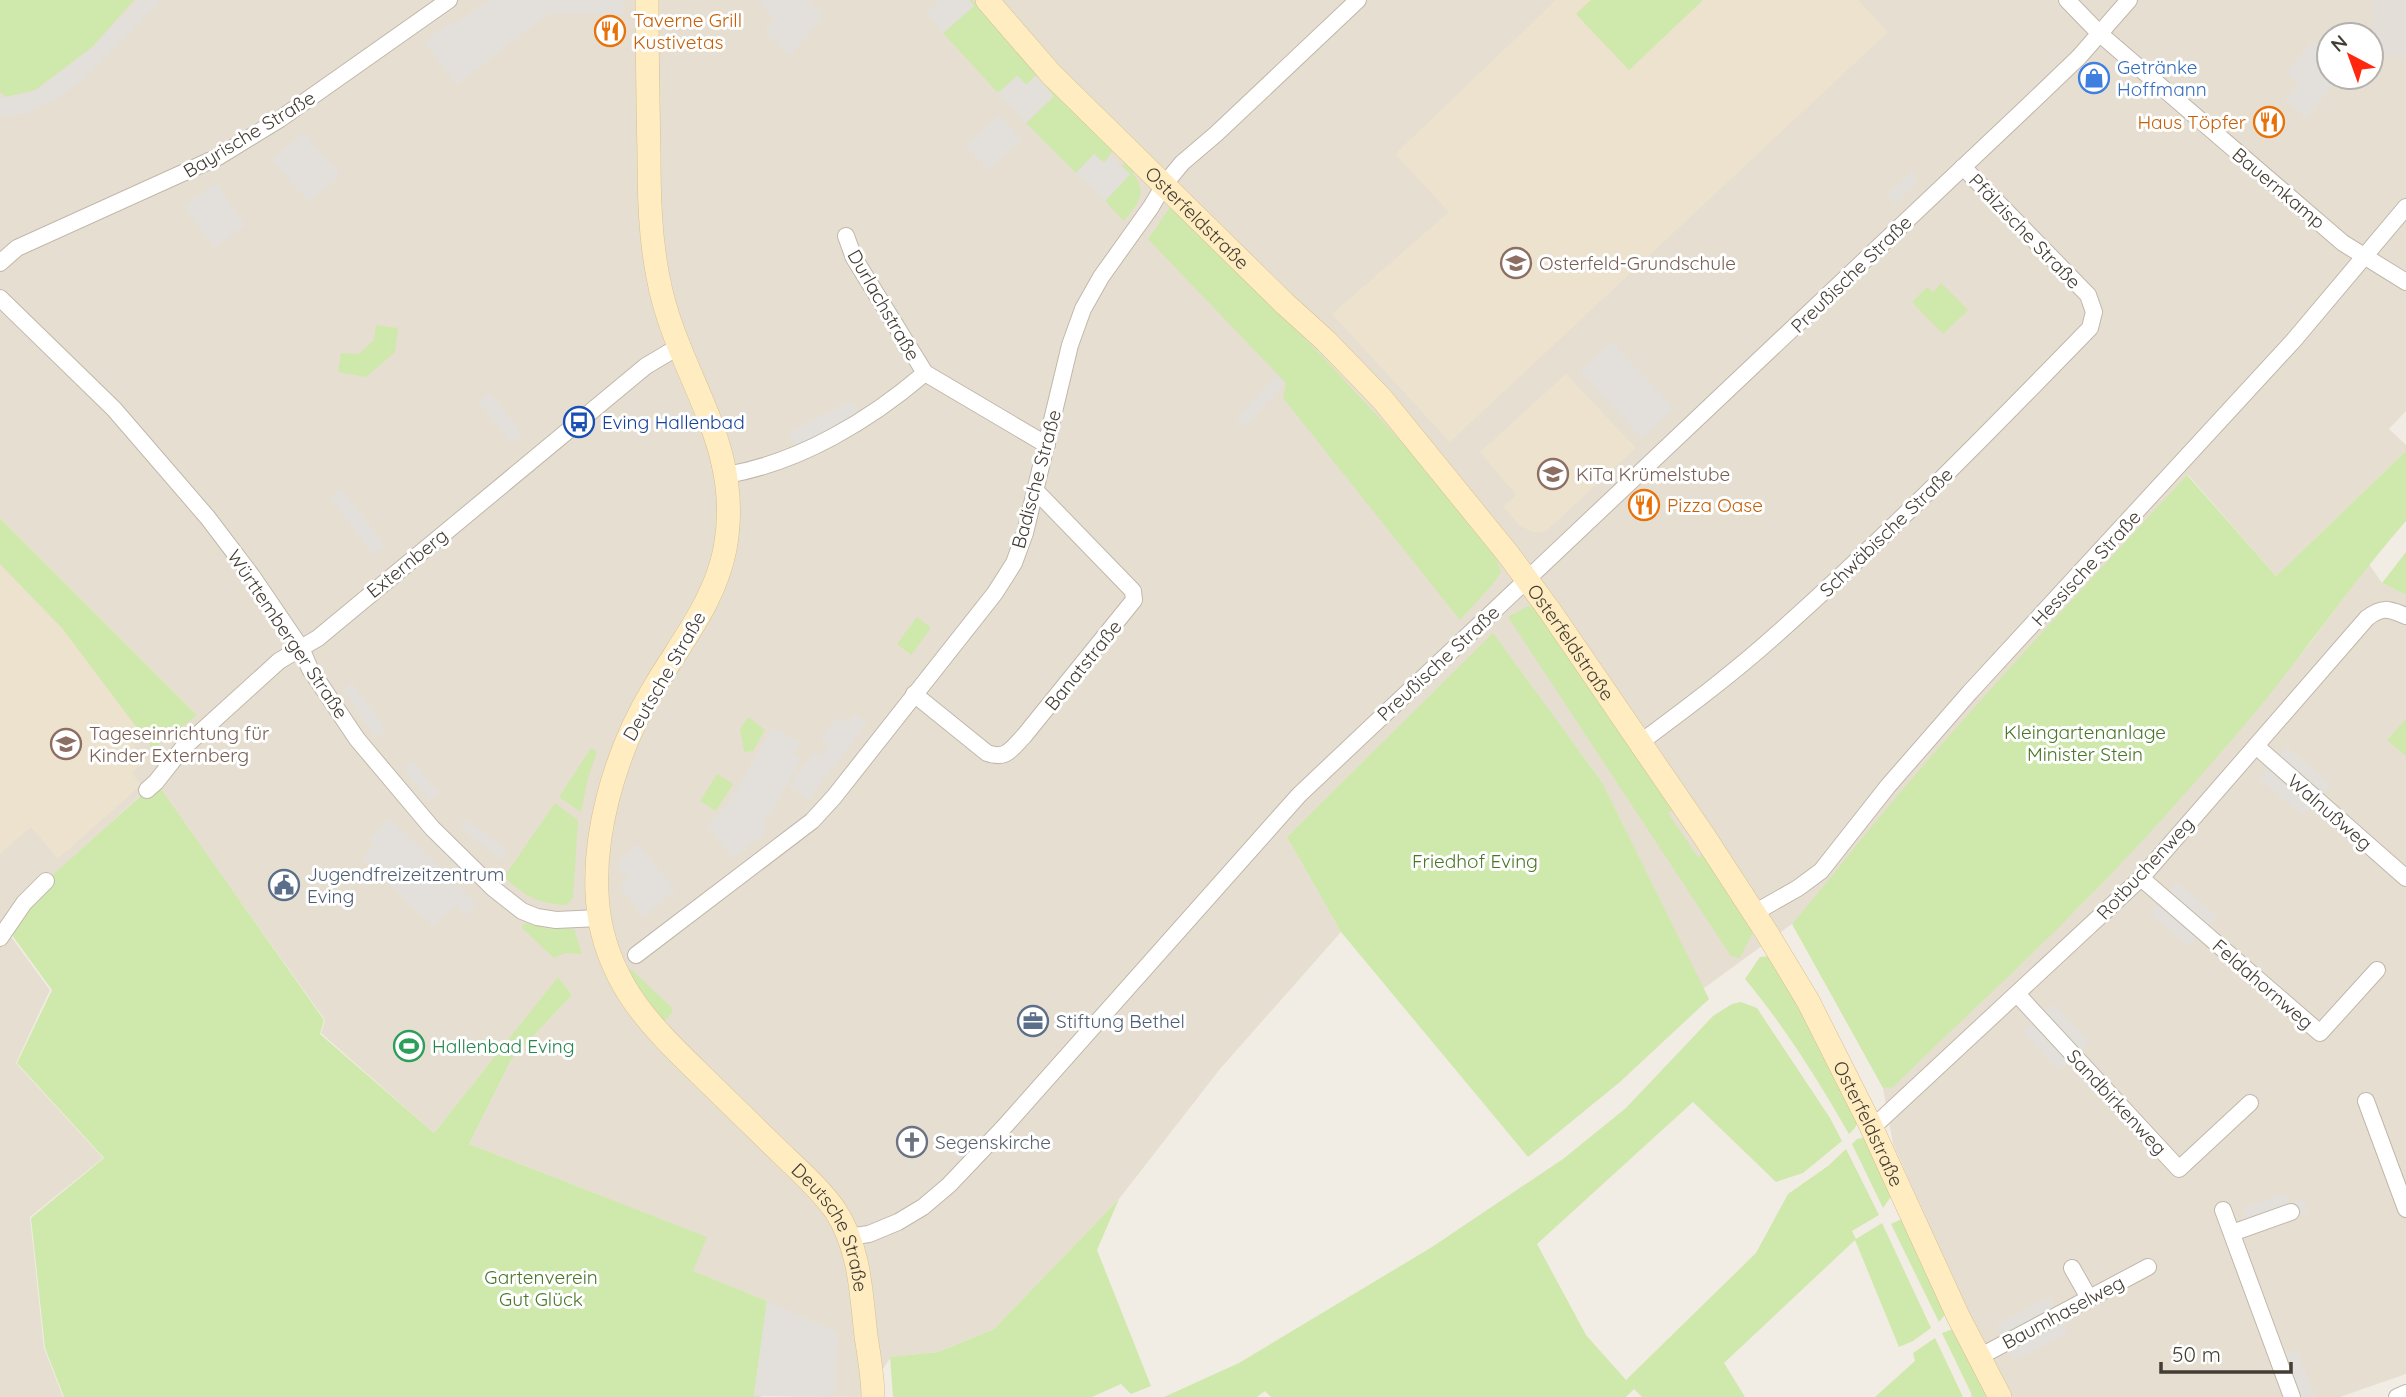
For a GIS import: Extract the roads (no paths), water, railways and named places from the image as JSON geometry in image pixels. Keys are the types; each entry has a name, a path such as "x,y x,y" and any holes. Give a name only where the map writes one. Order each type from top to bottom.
{"street":[{"name":"Bayrische Straße","path":"0,263 17,248 218,157 280,119 448,0"},
{"name":"Deutsche Straße","path":"648,0 652,244 668,319 712,424 727,475 728,526 717,578 704,606 638,716 615,771 605,805 598,867 600,918 613,964 631,1000 653,1028 798,1169 834,1209 856,1257 873,1397"},
{"name":"Osterfeldstraße","path":"987,0 1051,74 1296,315 1326,341 1382,399 1527,579 1754,913 1808,1002 1872,1128 1958,1316 2000,1397"},
{"name":"Badische Straße","path":"636,955 812,821 834,797 995,593 1014,563 1025,533 1070,345 1083,309 1101,277 1182,163 1358,0"},
{"name":"Bauernkamp","path":"2067,0 2100,34 2343,243 2406,282"},
{"name":"Preußische Straße","path":"848,1237 869,1234 898,1222 923,1207 948,1185 1005,1126 1299,795 1962,167 2100,34 2129,0"},
{"name":"Pfälzische Straße","path":"1962,167 2088,295"},
{"name":"Hessische Straße","path":"1754,913 1798,888 1821,871 1888,786 1970,692 2183,463 2406,207"},
{"name":"Durlachstraße","path":"846,236 854,258 925,373 1047,445"},
{"name":"Schwäbische Straße","path":"1641,743 1777,635 1954,467 2090,328 2094,312 2088,295"},
{"name":"Württemberger Straße","path":"0,298 114,409 195,502 252,576 301,648 310,669 364,747 432,828 494,889 522,911 556,920 600,918"},
{"name":"Externberg","path":"147,790 182,749 279,661 318,638 646,366 678,347"},
{"name":"Durlachstraße","path":"727,475 799,453 832,437 901,394 925,373"},
{"name":"Banatstraße","path":"914,694 988,753 998,757 1006,754 1033,726 1134,600 1133,591 1036,491"},
{"name":"Rotbuchenweg","path":"1872,1128 2141,878 2367,618 2378,609 2387,609 2406,616"},
{"name":"Walnußweg","path":"2256,746 2406,878"},
{"name":"Feldahornweg","path":"2141,878 2320,1033 2377,970"},
{"path":"0,938 24,903 46,881"},
{"name":"Sandbirkenweg","path":"2017,994 2179,1169 2250,1103"},
{"path":"2366,1101 2406,1209"},
{"path":"2222,1210 2292,1397"},
{"path":"2232,1233 2291,1212"},
{"name":"Baumhaselweg","path":"1979,1357 2148,1267"},
{"path":"2072,1268 2089,1298"},
{"path":"2397,1397 2406,1393"}],"place":[{"name":"Taverne Grill Kustivetas","path":"610,31"},
{"name":"Getränke Hoffmann","path":"2094,78"},
{"name":"Haus Töpfer","path":"2269,122"},
{"name":"Osterfeld-Grundschule","path":"1516,263"},
{"name":"Eving Hallenbad","path":"579,422"},
{"name":"KiTa Krümelstube","path":"1553,474"},
{"name":"Pizza Oase","path":"1644,505"},
{"name":"Tageseinrichtung für Kinder Externberg","path":"66,744"},
{"name":"Jugendfreizeitzentrum Eving","path":"284,885"},
{"name":"Stiftung Bethel","path":"1033,1021"},
{"name":"Hallenbad Eving","path":"409,1046"},
{"name":"Segenskirche","path":"912,1142"}],"park label":[{"name":"Kleingartenanlage Minister Stein","path":"2085,743"},
{"name":"Friedhof Eving","path":"1475,861"},
{"name":"Gartenverein Gut Glück","path":"541,1288"}]}
